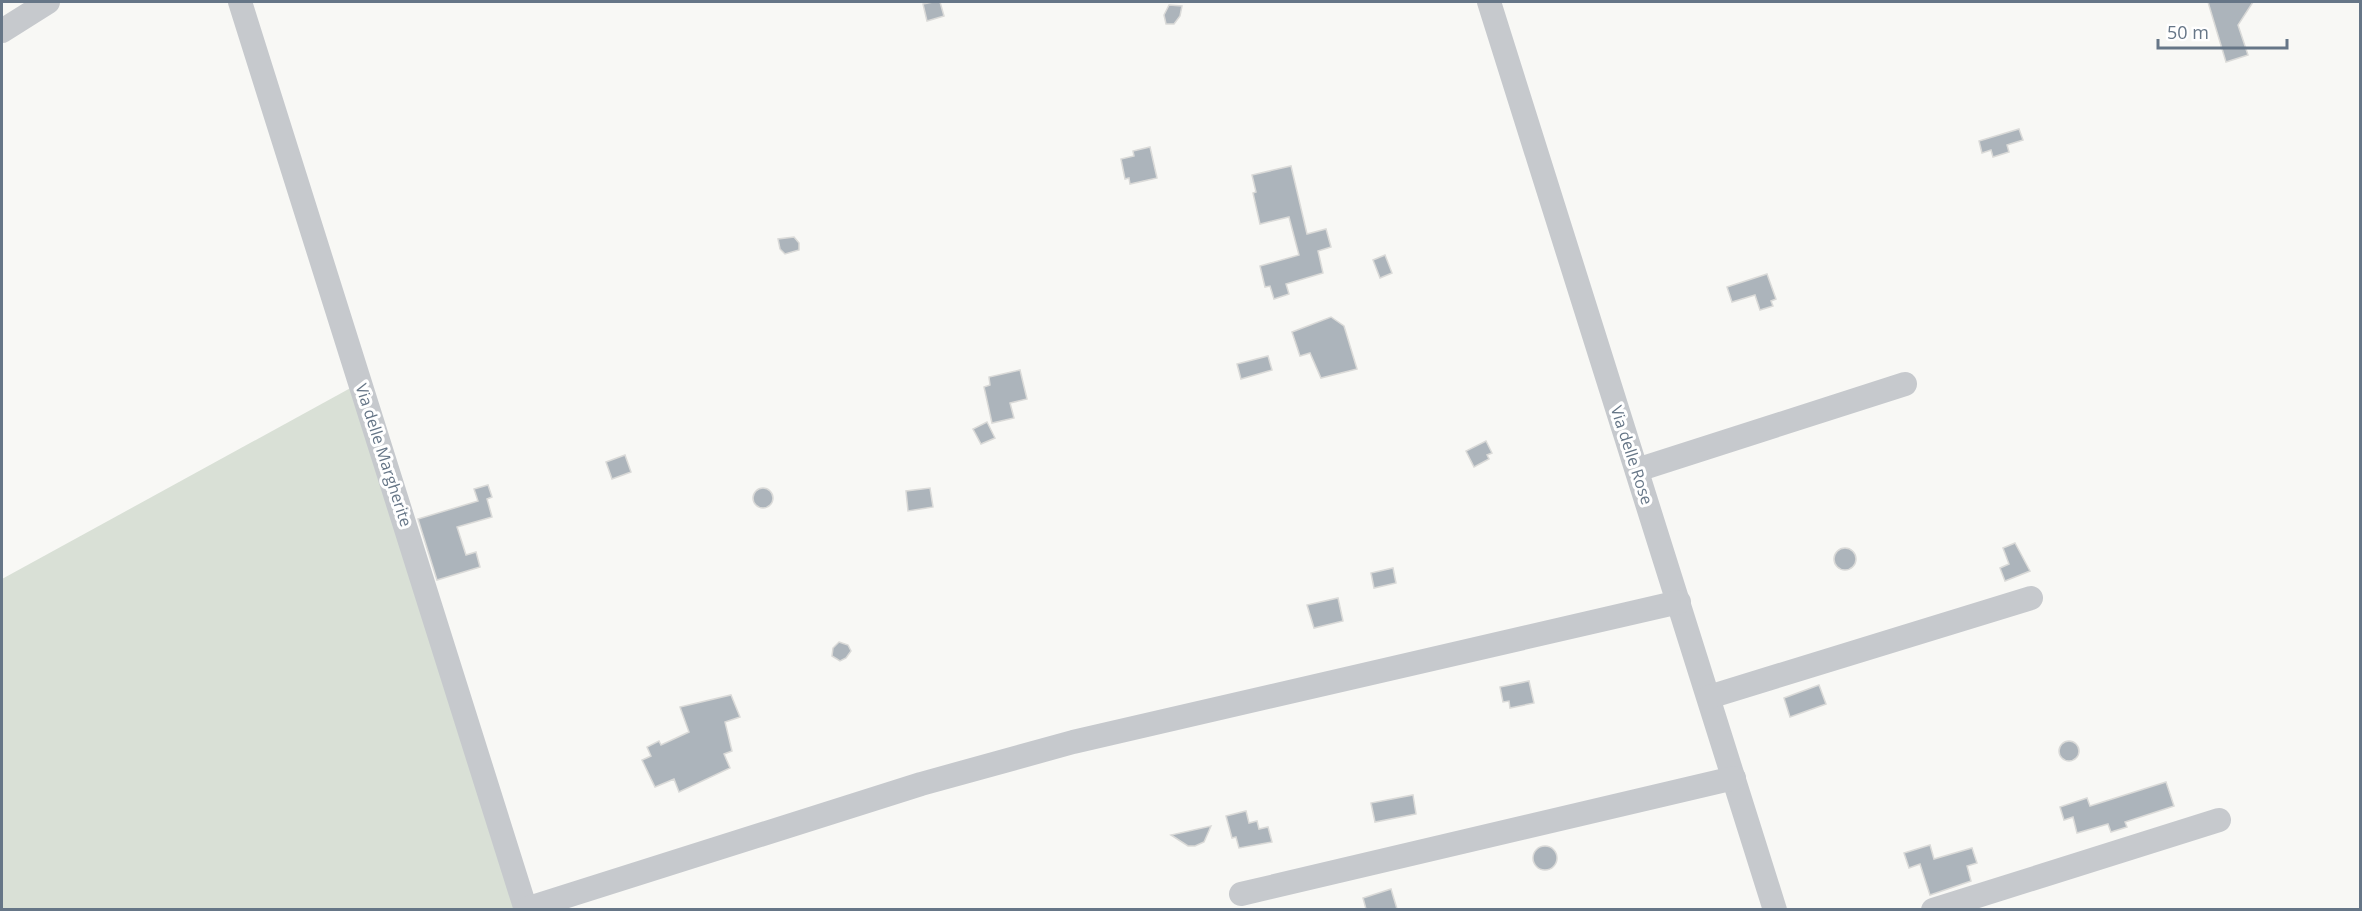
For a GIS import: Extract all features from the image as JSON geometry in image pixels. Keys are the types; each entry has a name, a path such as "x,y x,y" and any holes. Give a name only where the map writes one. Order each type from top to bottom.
{"street":[{"path":"2,31 48,2"},
{"name":"Via delle Margherite","path":"240,2 526,909"},
{"name":"Via delle Rose","path":"1489,2 1775,909"},
{"path":"1637,470 1905,384"},
{"path":"1709,697 2031,598"},
{"path":"526,909 921,784 1073,742 1678,602"},
{"path":"1241,894 1734,778"},
{"path":"1933,909 2219,820"}],"shaded area":[{"path":"356,385 519,909 2,910 2,579"}],"building":[{"path":"940,2 944,16 927,21 923,4"},
{"path":"2208,2 2253,2 2238,25 2248,55 2226,62"},
{"path":"1169,5 1182,6 1180,16 1174,24 1166,24 1164,15"},
{"path":"2019,129 2023,140 2007,145 2009,152 1993,157 1991,150 1982,153 1979,141"},
{"path":"1150,147 1157,178 1130,184 1129,178 1125,179 1121,159 1134,156 1133,151"},
{"path":"1291,166 1307,234 1326,229 1331,247 1318,251 1323,273 1286,284 1289,294 1274,299 1270,286 1265,287 1260,266 1299,255 1289,217 1260,224 1253,193 1256,192 1252,175"},
{"path":"794,237 799,243 799,250 785,254 780,249 778,239"},
{"path":"1385,255 1392,273 1380,278 1373,260"},
{"path":"1767,274 1776,299 1771,301 1773,306 1760,310 1755,295 1732,302 1727,287"},
{"path":"1331,317 1344,326 1357,369 1321,378 1310,353 1300,356 1292,332"},
{"path":"1268,356 1272,370 1241,379 1237,364"},
{"path":"1020,370 1027,399 1010,403 1014,418 992,423 984,387 990,385 989,377"},
{"path":"987,422 995,438 981,444 973,429"},
{"path":"1486,441 1492,453 1487,455 1489,459 1474,467 1466,451"},
{"path":"625,455 631,472 612,479 606,462"},
{"path":"488,485 492,497 487,499 492,517 457,527 466,555 476,552 480,567 437,580 418,519 478,501 474,489"},
{"path":"763,488 770,491 773,498 770,505 763,508 756,505 753,498 756,491"},
{"path":"930,488 933,507 908,511 906,491"},
{"path":"2015,543 2030,571 2005,581 2000,568 2009,564 2003,548"},
{"path":"1845,548 1853,551 1856,559 1853,567 1845,570 1837,567 1834,559 1837,551"},
{"path":"1393,568 1396,583 1374,588 1371,573"},
{"path":"1338,598 1343,621 1314,628 1307,605"},
{"path":"839,642 848,645 851,651 846,658 840,661 832,656 833,648"},
{"path":"1529,681 1534,703 1510,708 1509,701 1503,702 1500,687"},
{"path":"1819,685 1826,704 1790,717 1784,698"},
{"path":"731,695 740,717 725,722 732,751 724,754 730,768 679,792 674,779 655,787 642,760 651,756 647,747 659,741 661,745 689,732 680,707"},
{"path":"2069,741 2076,744 2079,751 2076,758 2069,761 2062,758 2059,751 2062,744"},
{"path":"2166,782 2174,806 2125,822 2127,827 2111,832 2108,824 2077,833 2073,817 2064,820 2060,807 2087,798 2090,806"},
{"path":"1413,795 1416,814 1375,822 1371,803"},
{"path":"1246,811 1249,823 1257,821 1259,829 1268,827 1272,842 1239,848 1236,837 1232,838 1226,816"},
{"path":"1211,826 1204,842 1195,846 1188,846 1171,835"},
{"path":"1930,845 1934,859 1972,848 1977,863 1967,866 1971,881 1930,895 1920,864 1909,868 1904,853"},
{"path":"1545,846 1553,850 1557,858 1553,866 1545,870 1537,866 1533,858 1537,850"},
{"path":"1391,889 1397,909 1366,909 1363,898"}]}
